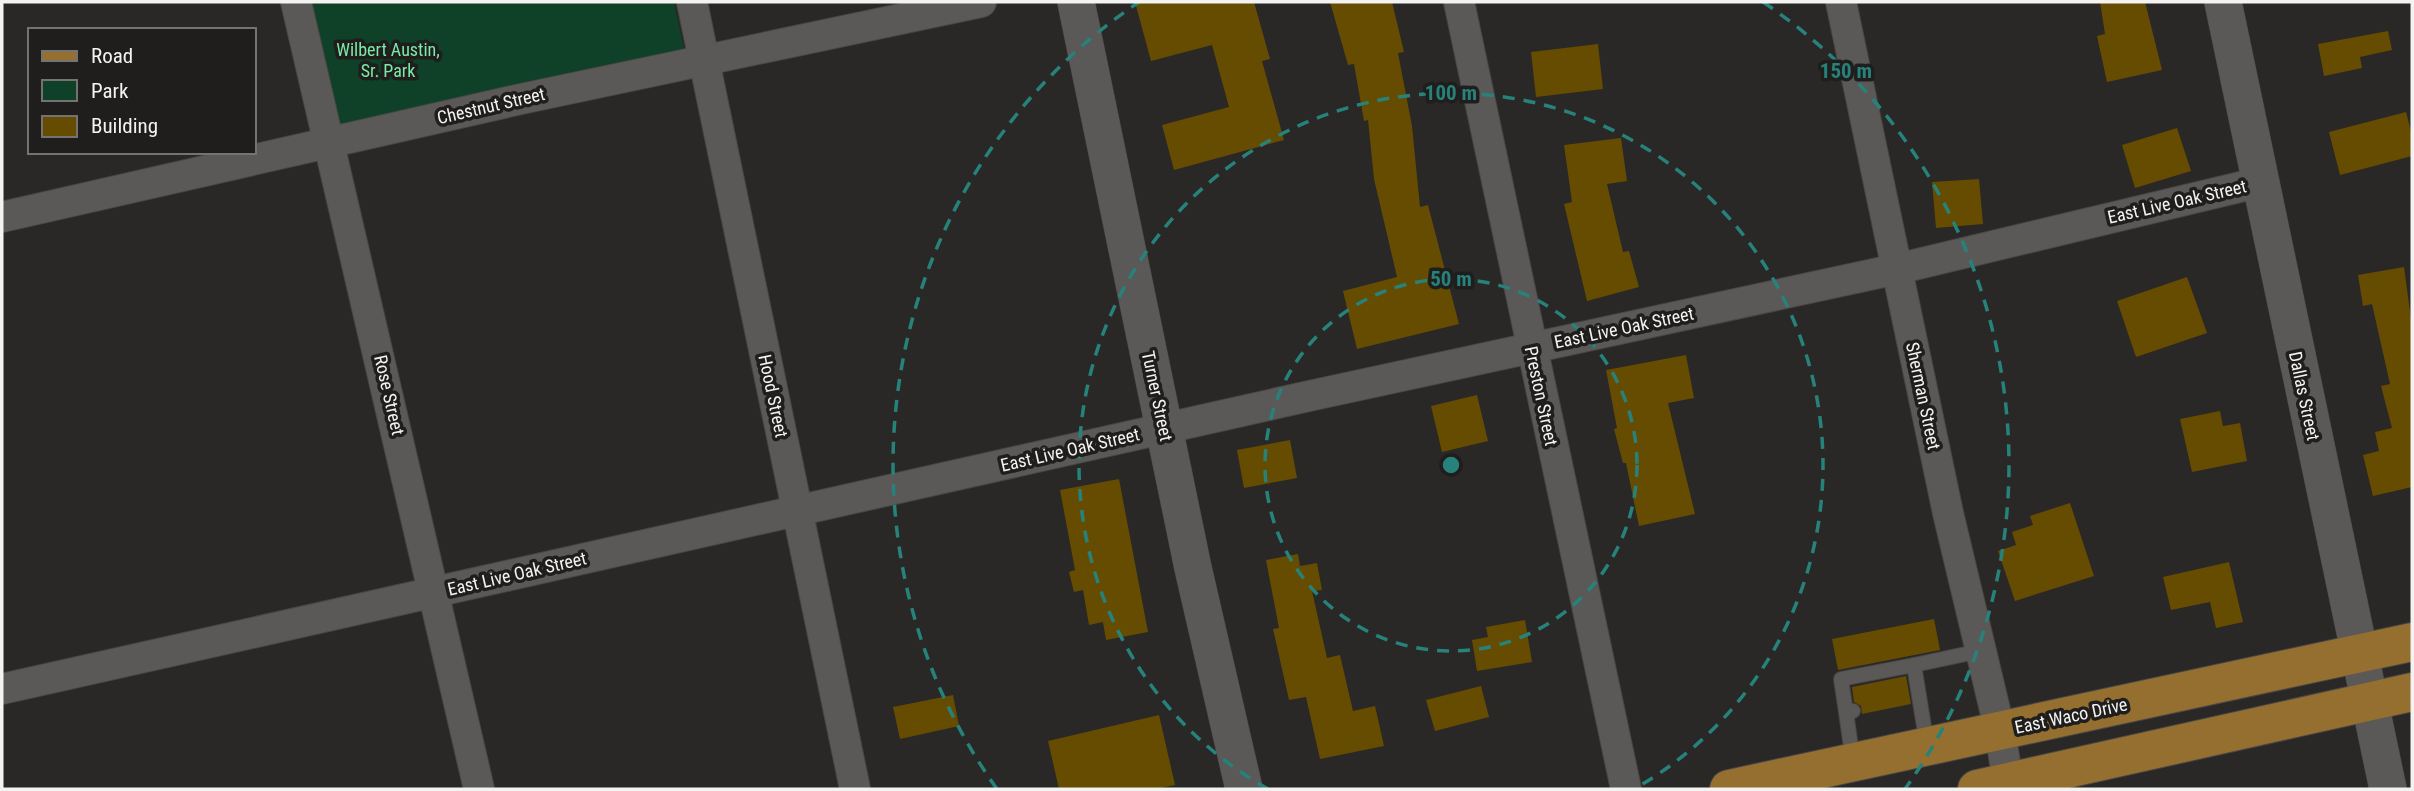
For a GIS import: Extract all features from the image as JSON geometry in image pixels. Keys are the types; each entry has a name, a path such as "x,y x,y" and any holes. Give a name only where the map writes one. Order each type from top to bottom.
{"main road":[{"name":"East Waco Drive","path":"1729,789 2412,642"},
{"path":"1998,787 2412,692"}],"street":[{"name":"Rose Street","path":"296,2 479,789"},
{"name":"Hood Street","path":"692,2 855,789"},
{"name":"Chestnut Street","path":"2,217 981,2"},
{"name":"Turner Street","path":"1076,2 1164,429 1244,789"},
{"name":"Preston Street","path":"1459,2 1530,348 1626,789"},
{"name":"Sherman Street","path":"1840,2 1980,652 2000,731 1998,787"},
{"name":"Dallas Street","path":"2223,2 2357,653 2371,700 2388,789"},
{"name":"East Live Oak Street","path":"2,689 1164,429 1897,269 2261,182"}],"lane":[{"path":"1853,762 1850,711 1841,680 1980,652"},
{"path":"1914,665 1915,699 1927,746"}],"green space":[{"name":"Wilbert Austin, Sr. Park","path":"312,2 674,2 686,59 339,131"}],"building":[{"path":"1135,2 1254,2 1270,59 1262,61 1284,140 1174,170 1162,125 1229,107 1212,45 1151,61"},
{"path":"1330,2 1392,2 1404,52 1398,53 1412,126 1420,207 1428,205 1459,324 1357,349 1343,291 1397,277 1374,179 1368,120 1364,121 1354,64 1348,65"},
{"path":"2100,2 2145,2 2162,70 2107,82 2097,36 2105,34"},
{"path":"2388,31 2392,50 2360,57 2362,68 2324,76 2318,44"},
{"path":"1598,44 1603,89 1536,97 1531,52"},
{"path":"2406,112 2412,135 2412,156 2340,175 2329,132"},
{"path":"2177,128 2191,171 2135,188 2122,145"},
{"path":"1621,138 1627,181 1607,184 1623,252 1629,251 1639,287 1587,301 1564,204 1572,202 1564,145"},
{"path":"1979,179 1983,224 1936,228 1932,182"},
{"path":"2404,267 2412,326 2412,487 2373,496 2363,455 2379,451 2375,432 2392,428 2381,386 2390,384 2372,304 2363,306 2358,275"},
{"path":"2187,277 2207,333 2136,357 2117,301"},
{"path":"1686,355 1694,398 1668,403 1695,514 1639,526 1626,463 1623,463 1614,429 1617,428 1606,370"},
{"path":"1477,395 1488,441 1442,452 1431,406"},
{"path":"2220,411 2223,426 2240,423 2247,461 2192,472 2180,419"},
{"path":"1290,440 1297,478 1244,488 1237,450"},
{"path":"1119,479 1148,632 1106,640 1103,622 1089,625 1083,590 1074,592 1069,572 1075,570 1060,490"},
{"path":"2070,503 2094,576 2015,601 1998,551 2016,545 2012,532 2033,525 2030,516"},
{"path":"1298,554 1300,566 1317,563 1322,590 1312,591 1327,658 1340,655 1353,711 1375,706 1384,746 1320,759 1306,697 1289,700 1273,629 1279,628 1266,560"},
{"path":"2229,562 2243,622 2216,628 2210,602 2171,610 2163,577"},
{"path":"1934,619 1940,650 1838,670 1832,639"},
{"path":"1525,620 1532,662 1477,671 1472,640 1488,637 1486,627"},
{"path":"1906,676 1911,704 1862,714 1861,706 1854,702 1852,687"},
{"path":"1481,686 1489,717 1435,731 1426,700"},
{"path":"953,695 959,726 900,739 893,707"},
{"path":"1159,715 1175,785 1155,789 1059,789 1048,741"}]}
